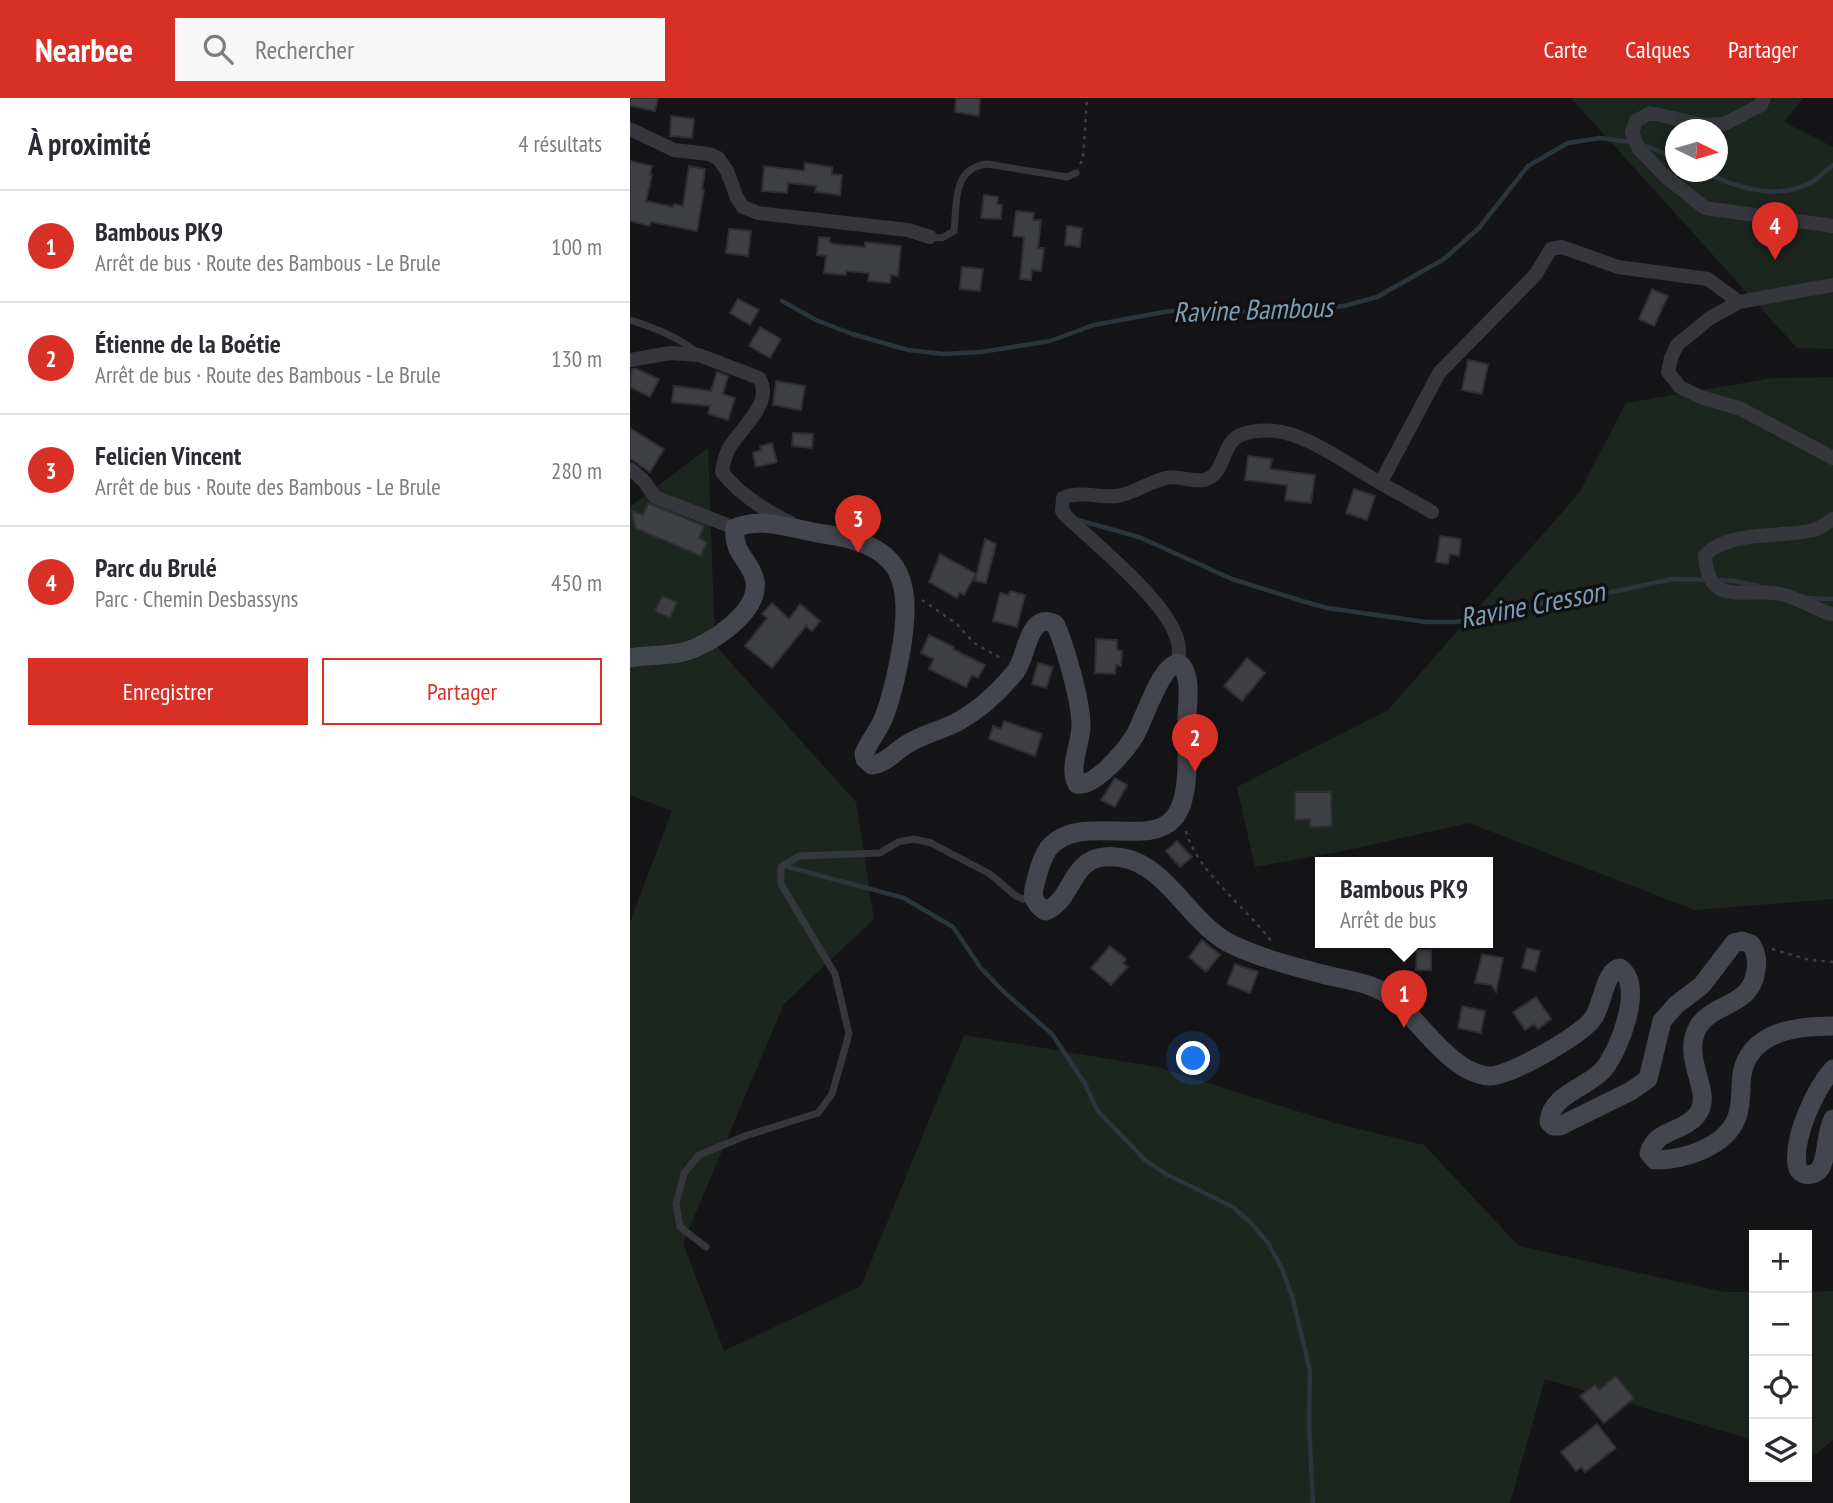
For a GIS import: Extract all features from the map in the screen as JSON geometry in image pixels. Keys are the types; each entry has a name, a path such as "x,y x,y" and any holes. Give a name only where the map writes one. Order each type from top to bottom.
{"main road":[{"path":"630,658 674,654 704,645 735,622 753,600 755,590 755,579 733,541 735,528 746,523 768,523 867,544 890,560 901,577 905,592 904,630 896,684 882,722 865,750 867,763 877,765 909,743 958,722 994,696 1020,667 1033,630 1038,623 1045,621 1055,624 1062,640 1078,701 1081,726 1074,776 1077,784 1082,786 1096,779 1133,738 1167,669 1178,663 1185,670 1187,690 1185,787 1182,803 1174,818 1165,826 1149,830 1086,831 1060,838 1048,850 1036,879 1033,897 1037,906 1045,911 1056,907 1079,869 1090,861 1116,856 1132,860 1161,878 1213,933 1248,951 1375,986 1395,1000 1452,1059 1474,1072 1491,1076 1537,1058 1580,1033 1593,1019 1603,1000 1610,974 1617,968 1624,971 1630,982 1630,1002 1627,1021 1619,1040 1603,1069 1564,1097 1553,1109 1549,1122 1553,1126 1560,1126 1631,1091 1648,1079 1652,1071 1658,1031 1668,1013 1702,985 1734,943 1742,941 1751,944 1757,963 1752,986 1738,1000 1703,1020 1694,1038 1692,1060 1703,1098 1698,1114 1686,1125 1662,1133 1651,1146 1649,1153 1655,1160 1670,1160 1702,1150 1725,1135 1738,1114 1746,1057 1756,1044 1781,1031 1806,1026 1833,1026"},
{"path":"1833,1069 1823,1079 1806,1119 1796,1162 1802,1174 1816,1173 1821,1167 1827,1131 1833,1119"}],"street":[{"path":"1764,98 1761,105 1724,124 1704,125 1650,113 1636,121 1632,132 1638,148 1665,176 1705,208 1833,226"},
{"path":"630,129 674,150 709,154 718,158 727,171 743,207 758,213 908,230 930,237"},
{"path":"1381,482 1439,373 1536,274 1551,249 1562,247 1618,267 1708,279 1739,302"},
{"path":"1833,285 1739,302 1710,318 1677,345 1668,372 1680,387 1701,397 1741,408 1833,458"},
{"path":"630,360 670,353 699,355 753,374 763,385 763,396 758,408 727,451 722,472 774,515 811,532"},
{"path":"1178,663 1178,642 1168,621 1138,584 1067,517 1061,505 1063,498 1131,493 1167,478 1203,480 1216,473 1231,440 1243,434 1257,432 1291,435 1327,450 1432,512"},
{"path":"630,469 644,481 655,497 735,528"},
{"path":"1833,519 1816,530 1744,538 1714,545 1705,555 1706,573 1716,587 1732,593 1781,594 1833,614"}],"lane":[{"path":"930,237 942,238 954,231 962,177 968,169 977,165 987,164 1067,177 1076,173"},
{"path":"630,320 653,327 684,343 699,355"},
{"path":"706,1247 680,1227 676,1204 684,1173 698,1155 745,1136 818,1113 832,1094 849,1034 835,974 781,884 781,867 799,856 880,853 898,842 914,839 931,843 990,874 1016,896 1033,897"}],"path":[{"path":"1083,159 1087,98"},
{"path":"905,592 914,595 957,624 974,643 1020,667"},
{"path":"1182,803 1186,835 1212,877 1259,925 1286,963"},
{"path":"1751,944 1810,960 1833,962"}],"shaded area":[{"path":"1571,98 1803,98 1784,122 1833,147 1833,349 1797,348"},
{"path":"1833,377 1833,899 1695,910 1469,823 1255,867 1237,787 1388,710 1579,493 1626,403 1773,378"},
{"path":"708,448 715,645 856,802 874,919 784,1004 683,1243 724,1351 861,1286 964,1035 1157,1067 1335,1123 1424,1145 1519,1246 1724,1292 1749,1292 1749,1439 1545,1379 1510,1503 630,1503 630,922 672,811 630,795 630,507"},
{"path":"1833,1291 1833,1440 1812,1457 1812,1293"}],"building":[{"path":"630,98 658,98 655,111 630,106"},
{"path":"956,98 980,98 979,116 955,112"},
{"path":"671,116 694,119 692,138 670,136"},
{"path":"630,161 652,166 646,201 673,207 674,204 683,206 689,166 705,169 697,231 651,222 650,226 630,221"},
{"path":"805,163 832,167 832,174 842,175 840,195 815,192 816,186 788,183 787,193 762,191 764,166 804,171"},
{"path":"984,195 998,197 997,204 1002,205 1001,219 981,218"},
{"path":"1016,211 1034,213 1033,220 1041,220 1038,248 1044,248 1041,271 1032,270 1031,280 1020,279 1024,237 1013,236"},
{"path":"1067,226 1082,228 1080,247 1065,245"},
{"path":"729,229 751,231 748,256 726,253"},
{"path":"819,237 830,238 829,242 833,244 865,247 865,242 901,246 898,276 891,275 890,283 868,281 869,273 824,273 826,256 817,255"},
{"path":"962,267 983,269 980,291 960,289"},
{"path":"1652,289 1668,296 1654,326 1639,319"},
{"path":"738,299 759,310 750,325 730,313"},
{"path":"760,327 781,339 770,358 749,346"},
{"path":"1468,360 1488,364 1482,394 1462,390"},
{"path":"632,369 659,379 650,397 630,387"},
{"path":"717,372 728,376 723,394 735,398 728,420 708,414 710,406 672,402 674,386 711,391"},
{"path":"776,381 805,386 801,410 773,405"},
{"path":"630,428 664,449 650,472 630,458"},
{"path":"793,433 813,434 812,448 792,446"},
{"path":"772,443 777,462 756,467 753,453 761,450 760,446"},
{"path":"1248,456 1272,459 1270,469 1315,475 1311,503 1285,500 1287,485 1245,480"},
{"path":"1354,489 1375,496 1367,520 1346,513"},
{"path":"648,503 704,526 699,538 707,542 701,556 635,528 632,511 643,515"},
{"path":"1440,536 1461,539 1459,556 1450,554 1448,564 1436,562"},
{"path":"985,539 996,544 986,583 975,581"},
{"path":"940,554 976,574 964,595 960,592 957,598 929,582"},
{"path":"1010,591 1025,595 1017,627 993,621 1000,593 1009,595"},
{"path":"662,596 677,602 670,618 655,611"},
{"path":"772,603 789,619 800,604 820,621 812,631 806,626 772,668 745,646 767,618 762,614"},
{"path":"929,635 985,665 978,678 972,675 966,687 929,669 934,659 921,653"},
{"path":"1096,639 1117,640 1117,650 1122,651 1121,666 1116,665 1115,674 1095,673"},
{"path":"1247,658 1265,673 1242,701 1224,686"},
{"path":"1038,663 1053,667 1046,688 1032,684"},
{"path":"1004,721 1042,734 1035,756 989,739 993,726 1001,729"},
{"path":"1115,778 1127,785 1115,807 1101,800"},
{"path":"1295,792 1331,792 1332,826 1310,827 1310,819 1295,820"},
{"path":"1177,841 1192,857 1180,867 1166,851"},
{"path":"1202,940 1220,955 1206,972 1189,957"},
{"path":"1110,946 1126,959 1123,963 1128,967 1111,985 1091,968"},
{"path":"1527,948 1540,951 1535,971 1522,968"},
{"path":"1417,950 1431,950 1431,970 1416,970"},
{"path":"1482,954 1503,958 1496,992 1491,985 1475,983"},
{"path":"1235,964 1258,972 1250,993 1227,984"},
{"path":"1536,997 1551,1019 1538,1029 1534,1024 1525,1030 1513,1012"},
{"path":"1462,1006 1485,1011 1481,1033 1458,1028"},
{"path":"1616,1376 1634,1398 1604,1423 1580,1396 1595,1385 1599,1390"},
{"path":"1597,1424 1616,1448 1585,1472 1581,1467 1576,1471 1561,1452"}],"waterway":[{"name":"Ravine Bambous","path":"782,301 816,320 852,334 908,350 944,354 981,352 1050,341 1094,325 1164,312 1195,309 1269,313 1344,306 1377,297 1444,259 1479,228 1528,166 1568,143 1600,138 1632,142"},
{"name":"Ravine Bambous","path":"1640,144 1665,153"},
{"name":"Ravine Bambous","path":"1728,182 1757,190 1785,191 1812,182 1833,165"},
{"name":"Ravine Cresson","path":"1078,520 1139,537 1232,579 1302,601 1327,608 1426,622 1456,622 1489,617 1576,594 1607,593 1673,579 1709,580"},
{"name":"Ravine Cresson","path":"1718,580 1758,586"},
{"name":"Ravine Cresson","path":"1807,598 1833,599"},
{"path":"788,867 904,898 953,927 980,967 1052,1034 1085,1084 1097,1110 1145,1160 1166,1174 1233,1207 1268,1243 1292,1296 1310,1371 1309,1424 1313,1503"}],"place":[{"name":"Parc du Brulé","path":"1775,260"},
{"name":"Felicien Vincent","path":"858,553"},
{"name":"Étienne de la Boétie","path":"1195,772"},
{"name":"Bambous PK9","path":"1404,1028"}]}
